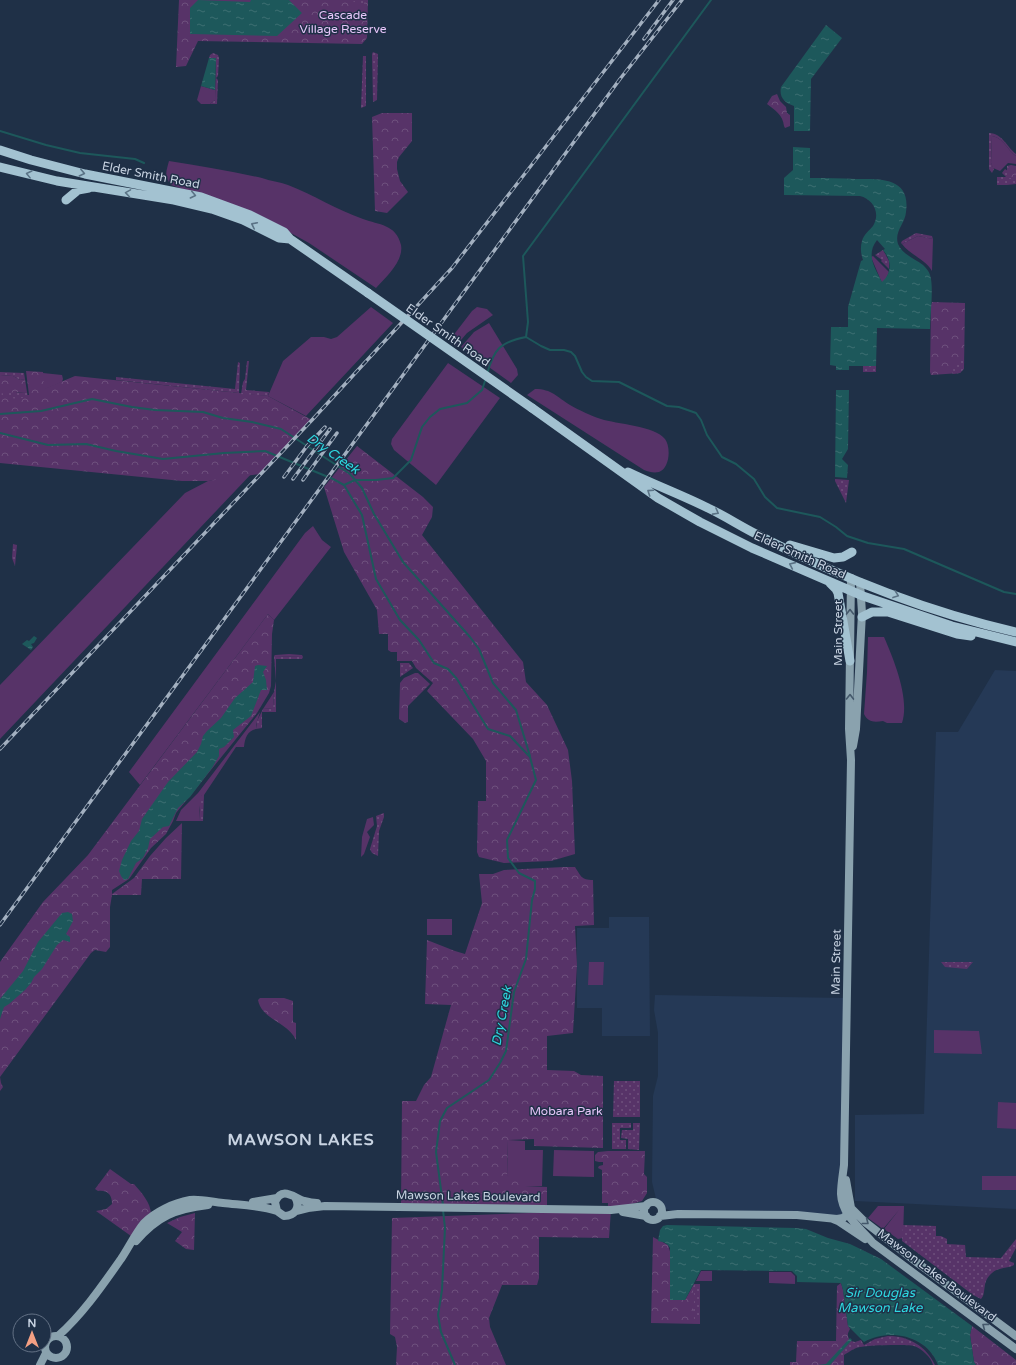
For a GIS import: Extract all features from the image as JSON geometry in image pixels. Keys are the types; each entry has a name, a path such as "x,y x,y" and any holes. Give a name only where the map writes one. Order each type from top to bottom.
{"main road":[{"name":"Elder Smith Road","path":"0,150 31,160 85,174 201,197 227,205 250,215 284,232 290,239 593,451 627,477 652,494 700,522 752,548 861,595 952,626 1016,643"},
{"path":"31,160 67,178 69,183"},
{"name":"Elder Smith Road","path":"0,167 94,188 174,200 227,214 243,220 279,238 290,239"},
{"path":"155,187 157,192 169,195 174,200"},
{"path":"66,200 78,190 94,188"},
{"name":"Elder Smith Road","path":"593,451 627,471 710,508 756,534 855,580 934,609 1016,632"},
{"path":"756,534 834,558 843,557 852,552"},
{"path":"828,581 836,588 838,593 850,661"},
{"path":"862,618 872,612 888,612 957,634 1016,643"}],"street":[{"name":"Main Street","path":"844,1165 851,760 849,729 850,590 855,580"},
{"name":"Main Street","path":"851,760 856,729 862,618 861,595 855,580"},
{"name":"Mawson Lakes Boulevard","path":"844,1165 841,1192 842,1202 849,1210 1016,1336"},
{"path":"52,1337 58,1336 77,1318 121,1258 141,1236 163,1217 177,1210 222,1203 264,1207 276,1211 281,1215 290,1216 296,1211 298,1205 295,1197 282,1194 278,1198 275,1205 276,1211"},
{"name":"Mawson Lakes Boulevard","path":"295,1197 325,1206"},
{"path":"245,1204 278,1198"},
{"path":"656,1202 661,1212 656,1220 652,1220 646,1216 644,1211 649,1203 656,1202"},
{"name":"Mawson Lakes Boulevard","path":"296,1211 325,1206 611,1210 646,1206"},
{"name":"Mawson Lakes Boulevard","path":"611,1210 646,1216"},
{"name":"Mawson Lakes Boulevard","path":"849,1210 854,1224 873,1243 1016,1349"},
{"path":"661,1212 678,1214 823,1216 837,1219 843,1218 849,1210"},
{"path":"823,1216 838,1221 858,1235 873,1243"},
{"path":"47,1353 51,1358 59,1358 64,1355 67,1347 66,1342 77,1318"},
{"path":"58,1336 66,1342"},
{"path":"40,1365 46,1353"},
{"path":"47,1365 54,1358"}],"shaded area":[{"path":"995,670 1016,671 1016,1209 855,1201 855,1115 924,1114 936,732 958,732"},
{"path":"609,917 649,917 650,1036 602,1036 602,1008 577,1008 577,928 609,928"},
{"path":"655,995 847,998 843,1218 673,1211 662,1208 657,1203 652,1182 653,1096 658,1076 658,1033 654,1010"}],"green space":[{"name":"Cascade Village Reserve","path":"179,0 368,0 367,38 362,44 198,41 186,66 176,67"},
{"path":"350,0 364,0 364,10 357,3"},
{"path":"373,52 378,54 377,100 373,102 372,54"},
{"path":"213,53 218,55 219,58 218,76 216,78 218,80 217,104 210,104 215,100 216,58 209,58"},
{"path":"363,56 366,56 366,106 361,108"},
{"path":"201,86 215,90 215,100 210,104 201,104 197,100"},
{"path":"777,94 780,101 786,107 787,113 790,115 790,126 785,128 780,116 767,104 772,96"},
{"path":"382,113 412,113 412,141 399,157 397,162 400,181 408,192 387,213 375,211 372,117"},
{"path":"989,133 1001,138 1016,154 1016,156 1013,154 1000,139 992,136 991,163 994,169 992,173 989,169"},
{"path":"992,136 1000,139 1016,156 1016,164 1008,163 1000,171 993,168 991,163"},
{"path":"169,161 250,175 298,189 353,215 381,224 391,229 399,238 401,245 400,257 389,274 376,288 309,243 260,216 171,185 166,174"},
{"path":"1007,166 1016,166 1016,178 1007,178"},
{"path":"1005,169 1008,171 1007,178 1016,178 1016,184 997,185 997,177 1006,177 1002,173"},
{"path":"916,233 932,236 933,239 918,236 902,244 901,243 902,241"},
{"path":"918,236 933,239 932,271 925,263 902,244"},
{"path":"883,250 889,261 889,269 881,261 882,260 875,255"},
{"path":"873,256 889,272 886,279 882,283 871,257"},
{"path":"932,302 965,303 964,367 960,373 931,375"},
{"path":"371,307 393,323 306,416 268,396 283,361 311,337 324,337 331,339 337,337"},
{"path":"477,307 487,309 493,315 467,333 456,346 449,341 472,311"},
{"path":"489,323 517,369 518,375 511,383 461,347 474,332"},
{"path":"960,360 964,360 964,369 960,373 953,374 953,365"},
{"path":"247,361 249,361 246,390 269,392 268,396 241,394 245,379"},
{"path":"238,362 240,363 239,393 116,380 116,377 235,389"},
{"path":"448,363 500,398 436,485 394,450 391,444 392,439"},
{"path":"863,366 876,366 876,372 863,372"},
{"path":"26,371 43,372 44,389 75,376 268,396 312,420 260,474 208,481 182,481 0,463 0,375 13,376 20,380 25,379 27,392 19,392 4,396 29,395"},
{"path":"0,372 24,373 25,379 20,380 13,376 0,375"},
{"path":"43,373 62,375 62,382 43,390"},
{"path":"535,389 546,390 558,396 570,405 597,418 644,428 660,435 665,439 669,452 667,462 663,470 659,472 652,472 644,470 527,395"},
{"path":"27,392 28,397 17,399 1,394 3,393"},
{"path":"357,446 423,497 433,507 432,517 422,535 523,662 526,682 547,705 568,750 572,781 575,854 551,861 504,863 479,857 477,852 478,801 486,801 486,761 473,739 427,691 433,683 416,668 412,661 397,661 397,652 391,652 388,650 388,634 379,634 377,610 344,552 324,487"},
{"path":"254,471 0,739 0,685 185,493 208,481"},
{"path":"835,479 849,480 846,503 835,481"},
{"path":"313,526 322,540 331,547 274,620 268,614 140,785 129,772 305,533"},
{"path":"13,544 17,545 15,566 12,558"},
{"path":"268,614 274,620 272,634 271,686 269,693 257,713 176,813 166,834 151,848 129,879 112,890 112,894 134,878 150,856 182,823 181,879 142,879 141,895 112,895 110,907 110,947 106,952 95,950 91,953 0,1077 0,962 43,902 88,855"},
{"path":"868,637 884,637 892,657 900,680 904,703 902,723 872,721 864,714"},
{"path":"275,655 302,655 303,657 274,656"},
{"path":"274,656 303,657 302,659 276,659 276,681"},
{"path":"400,663 409,663 413,668 400,677"},
{"path":"418,673 430,684 408,706 408,722 405,723 399,719 400,683 404,678"},
{"path":"276,681 276,712 262,712 262,728 256,729 257,721 263,709 273,708"},
{"path":"274,692 273,708 263,709"},
{"path":"260,712 256,729 250,731 247,735 244,747 236,747 204,795 202,795 199,821 176,821 181,810 198,793"},
{"path":"204,795 203,821 199,821 200,798"},
{"path":"384,813 379,831 378,856 372,853 370,849 377,826 376,816"},
{"path":"373,817 374,825 367,832 370,837 364,854 361,857 362,837 367,819"},
{"path":"575,867 584,878 593,880 594,925 575,926 577,965 573,1033 547,1036 547,1070 574,1071 581,1075 603,1076 603,1148 534,1146 534,1139 508,1140 507,1176 525,1177 525,1186 547,1187 547,1209 489,1208 401,1203 402,1101 416,1101 424,1085 431,1077 451,1005 425,1004 427,940 465,954 482,903 479,874 493,874 504,870"},
{"path":"427,919 452,919 452,935 427,935"},
{"path":"589,962 604,962 603,985 588,985"},
{"path":"941,962 973,962 967,969 945,967"},
{"path":"260,998 284,998 293,1001 293,1022 296,1023 296,1040 287,1029 264,1012 260,1007 258,1000"},
{"path":"934,1030 979,1031 982,1054 934,1053"},
{"path":"0,1077 3,1087 0,1091"},
{"path":"614,1081 640,1081 640,1117 613,1117"},
{"path":"998,1102 1016,1103 1016,1129 997,1128"},
{"path":"612,1123 631,1123 631,1128 620,1128 620,1140 626,1140 626,1149 612,1149"},
{"path":"633,1123 640,1123 639,1150 628,1149 628,1139 621,1138 622,1130 633,1130"},
{"path":"508,1140 525,1141 525,1150 543,1150 542,1186 524,1186 507,1176"},
{"path":"554,1150 594,1151 594,1177 553,1176"},
{"name":"Mobara Park","path":"645,1151 644,1174 647,1177 647,1193 642,1201 625,1206 608,1206 608,1203 602,1203 602,1170 598,1168 599,1166 603,1165 603,1162 595,1161 595,1155 598,1152"},
{"path":"110,1169 131,1184 134,1184 145,1198 151,1210 151,1214 131,1236 96,1211 106,1209 112,1204 108,1193 95,1189"},
{"path":"982,1176 1016,1176 1016,1190 982,1190"},
{"path":"878,1206 904,1206 903,1238 898,1239 884,1229 899,1210 883,1229 868,1218"},
{"path":"611,1210 609,1238 539,1237 539,1278 537,1285 502,1285 489,1318 490,1327 506,1365 396,1365 397,1347 395,1337 390,1334 392,1218"},
{"path":"195,1213 194,1250 186,1249 175,1241 182,1232 167,1223 180,1217"},
{"path":"903,1225 936,1226 936,1236 941,1236 947,1239 947,1244 965,1245 966,1257 1001,1258 1016,1239 1016,1248 1009,1261 1014,1263 1014,1265 994,1271 989,1276 986,1280 984,1294 981,1299 973,1295 902,1241"},
{"path":"653,1237 668,1245 685,1300 694,1284 700,1284 700,1324 651,1323"},
{"path":"701,1271 712,1271 712,1281 696,1281"},
{"path":"769,1272 791,1272 795,1276 795,1284 769,1283"},
{"path":"841,1283 848,1326 850,1329 848,1335 851,1341 841,1357 841,1365 790,1365 790,1362 796,1362 797,1341 836,1341 837,1286"},
{"path":"695,1284 700,1284 699,1319 694,1319 694,1296 692,1288"},
{"path":"972,1326 1016,1360 1016,1365 976,1365 974,1362 970,1335"},
{"path":"896,1336 916,1343 927,1352 935,1365 933,1365 923,1351 917,1347 910,1345 896,1345 864,1346 856,1348 844,1355 844,1365 841,1365 840,1354 851,1341 855,1342 861,1340 864,1345 875,1339"}],"water":[{"path":"198,0 250,2 251,0 289,0 302,13 277,36 190,34 190,8"},
{"path":"826,25 842,38 811,79 810,131 794,131 794,106 787,103 783,99 781,87"},
{"path":"209,58 216,58 215,90 201,86"},
{"path":"793,147 810,148 810,178 884,180 899,186 904,192 906,212 897,235 897,239 902,251 923,265 930,274 932,293 930,329 877,328 876,366 849,366 849,370 836,370 836,366 830,365 831,327 848,327 848,307 861,261 863,260 861,244 864,236 873,226 875,221 876,212 874,207 869,200 860,196 784,195 784,178 793,170","holes":["877,240 885,249 883,250 888,258 890,266 888,275 882,282 872,261 872,250"]},
{"path":"836,390 849,390 848,449 842,459 848,465 847,478 835,477"},
{"path":"34,636 37,638 34,643 31,644 33,647 31,650 22,644 27,640 29,641"},
{"path":"255,666 267,666 263,672 267,690 261,690 251,716 233,730 234,737 224,747 219,749 219,756 212,768 190,797 178,808 169,826 163,827 150,839 148,848 143,858 136,863 128,879 124,880 119,871 122,860 131,841 139,831 142,819 168,782 197,752 203,736 207,731 221,718 235,698 253,682"},
{"path":"68,912 72,914 73,921 66,934 70,937 70,942 63,940 57,945 31,983 25,990 4,1007 0,1019 0,999 23,971 38,942 62,913"},
{"name":"Sir Douglas Mawson Lake","path":"663,1226 806,1229 828,1238 850,1244 881,1259 972,1326 970,1335 974,1362 976,1365 938,1365 933,1355 925,1347 906,1337 885,1335 864,1342 848,1326 841,1283 797,1282 797,1276 792,1271 701,1270 685,1300 670,1300 670,1248 665,1243 658,1241 660,1230"},
{"path":"850,1338 852,1340 830,1365 818,1365 826,1364"}],"waterway":[{"path":"526,337 528,322 523,256 711,0"},
{"path":"0,131 46,145 80,153 135,159 144,163"},
{"path":"487,374 492,358 499,348 504,344 517,339 526,337 550,350 564,350 571,352 575,356 582,372 592,381 619,382 667,406 679,407 696,413 701,420 707,435 722,457 736,464 754,479 765,497 777,508 820,517 847,536 868,543 904,549 1004,592 1016,594"},
{"path":"344,485 355,480 393,478 411,460 422,427 430,417 440,409 467,403 482,390 486,378"},
{"name":"Dry Creek","path":"0,414 41,411 92,399 155,410 203,412 223,418 252,422 281,429 350,474 362,488 374,514 403,562 479,649 493,683 516,710 530,756"},
{"name":"Dry Creek","path":"0,433 48,445 86,444 163,459 224,453 265,451 344,485 362,515 376,579 400,620 419,640 434,663 448,669 457,679 488,729 510,736 530,757 536,780 507,840 508,858 519,873 535,881 526,959 514,992 506,1051 500,1063 489,1080 447,1108 440,1121 436,1152 443,1205"},
{"name":"Dry Creek","path":"443,1210 445,1228 442,1290 438,1315 441,1332 455,1365"}],"railway":[{"path":"0,749 312,420 452,268 659,0"},
{"path":"644,39 673,0"},
{"path":"0,925 620,79 682,0"},
{"path":"284,477 307,446 325,427"},
{"path":"293,479 330,429"},
{"path":"303,480 337,433"}],"district":[{"name":"MAWSON LAKES","path":"301,1140"}]}
